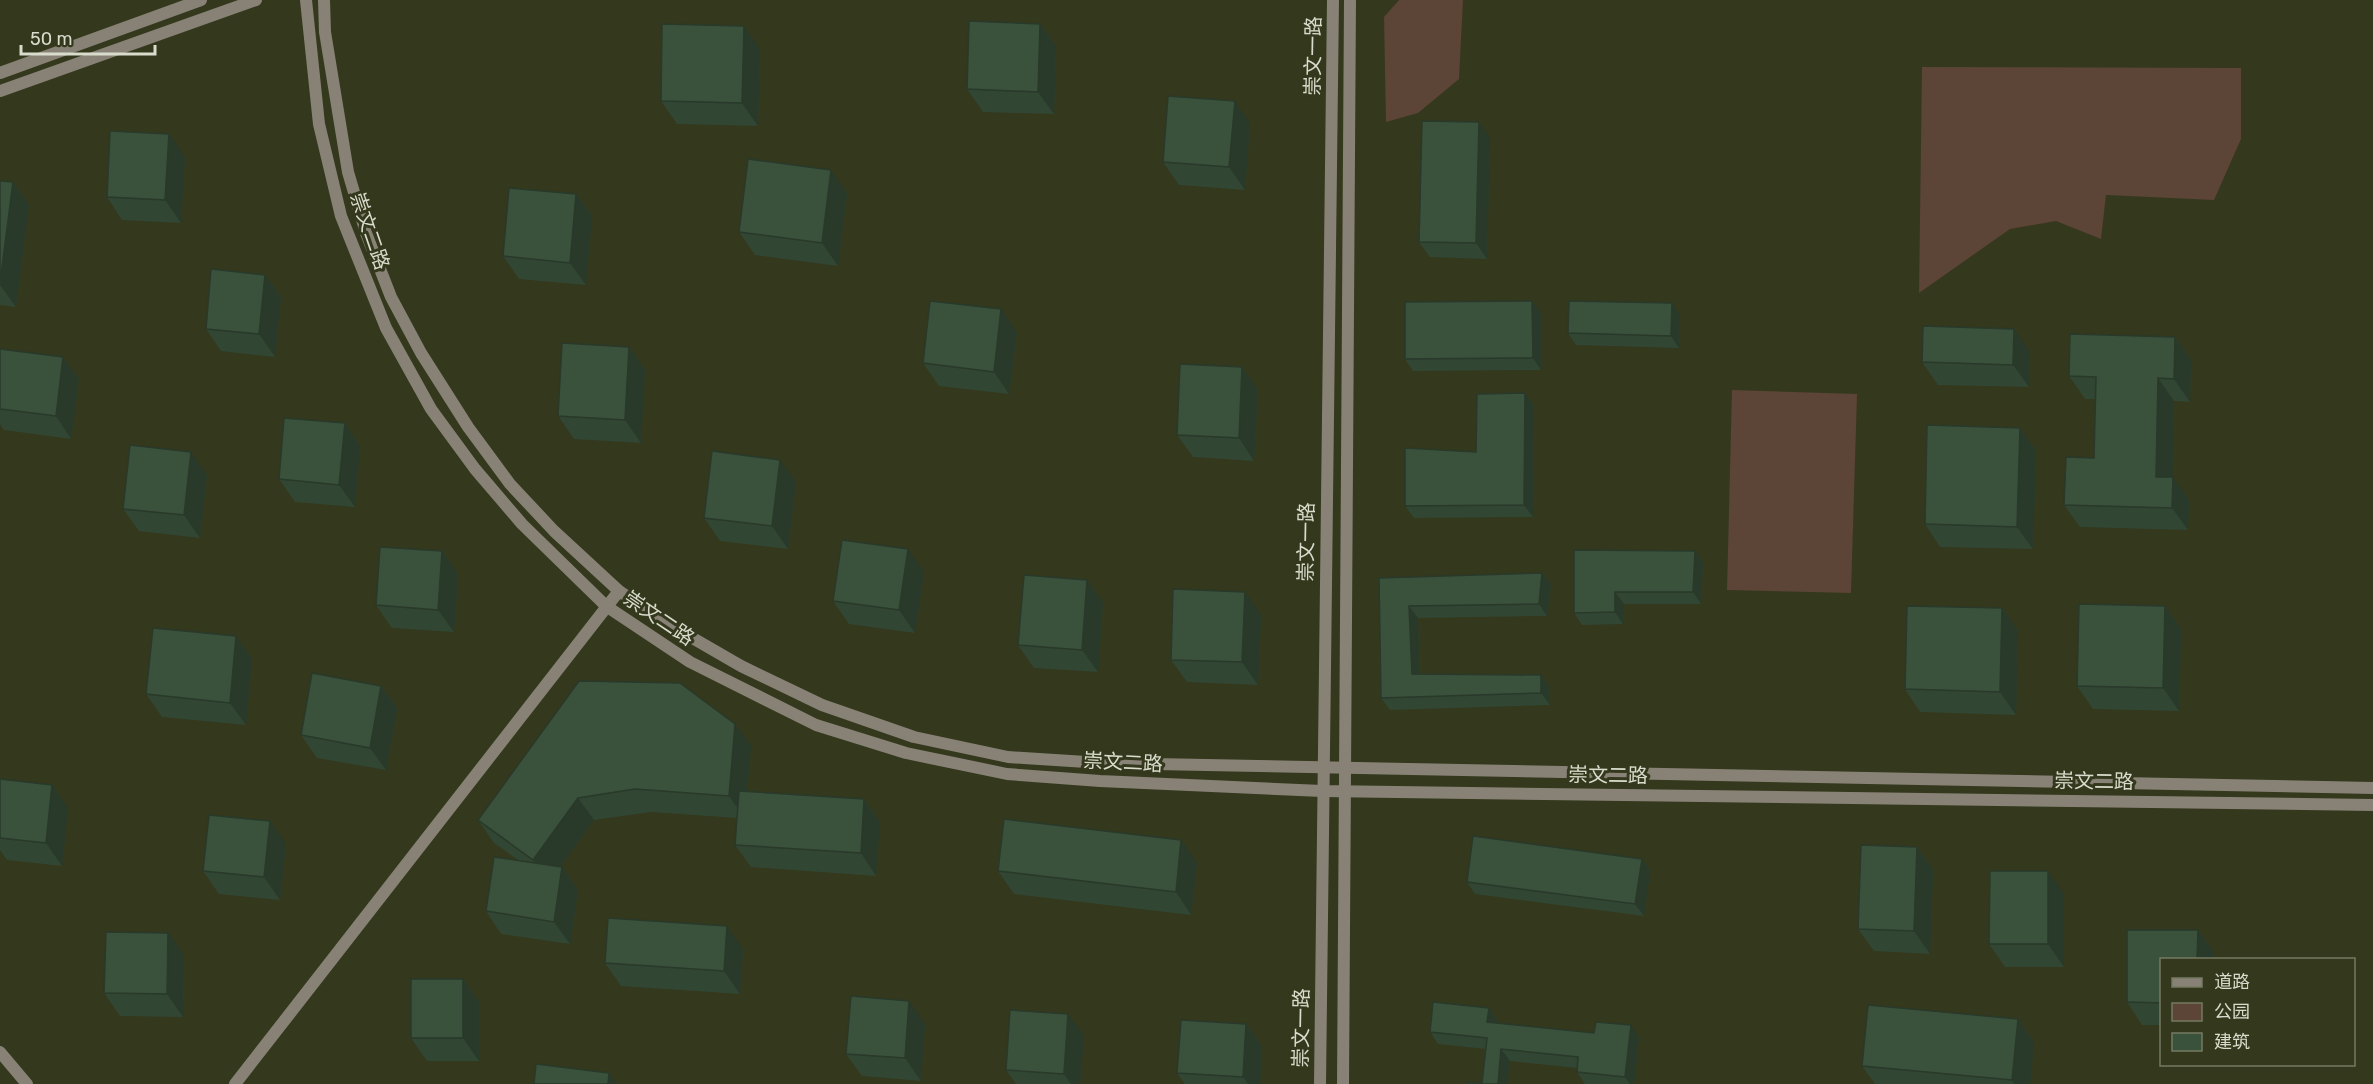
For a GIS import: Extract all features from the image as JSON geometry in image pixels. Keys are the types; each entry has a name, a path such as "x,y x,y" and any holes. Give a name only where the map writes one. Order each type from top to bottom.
{"street":[{"path":"0,73 201,0"},
{"path":"0,92 256,0"},
{"name":"崇文二路","path":"306,0 319,124 341,216 386,328 431,409 475,468 522,524 606,606 690,662 816,725 906,753 1007,774 1322,791 2373,805"},
{"name":"崇文二路","path":"324,0 325,32 348,172 366,233 391,297 421,353 462,418 510,484 554,531 619,591 670,625 741,666 822,705 914,737 1008,757 1102,763 2373,788"},
{"name":"崇文一路","path":"1320,1084 1333,0"},
{"name":"崇文一路","path":"1343,1084 1350,0"},
{"path":"236,1084 619,591"},
{"path":"0,1052 27,1084"}],"green space":[{"path":"1399,0 1463,0 1459,79 1418,113 1386,122 1384,17"},
{"path":"1922,67 2241,68 2241,139 2214,200 2106,195 2101,239 2056,221 2010,229 1919,293"},
{"path":"1732,390 1857,394 1851,593 1727,590"}],"building":[{"path":"969,21 1040,24 1038,92 967,89"},
{"path":"662,24 744,26 742,103 661,101"},
{"path":"1168,96 1235,101 1229,167 1163,162"},
{"path":"1422,121 1479,122 1476,243 1419,242"},
{"path":"110,131 169,134 165,200 107,197"},
{"path":"748,159 831,170 822,243 739,232"},
{"path":"0,181 13,182 0,283"},
{"path":"509,188 576,194 570,263 503,256"},
{"path":"211,269 265,275 259,334 206,329"},
{"path":"930,301 1001,309 994,372 923,363"},
{"path":"1532,301 1533,358 1405,359 1405,302"},
{"path":"1569,301 1672,303 1671,336 1568,333"},
{"path":"1923,326 2014,329 2013,365 1922,362"},
{"path":"2070,334 2175,337 2174,379 2158,378 2156,477 2173,477 2172,508 2064,505 2066,457 2094,458 2096,377 2069,376"},
{"path":"562,343 629,347 625,420 558,416"},
{"path":"0,349 63,357 56,416 0,409"},
{"path":"1180,364 1242,367 1239,438 1177,435"},
{"path":"1525,393 1524,505 1405,506 1405,448 1476,452 1477,394"},
{"path":"284,418 345,423 339,485 279,479"},
{"path":"1927,425 2020,428 2017,527 1925,524"},
{"path":"130,445 191,452 184,515 123,509"},
{"path":"712,451 780,460 772,526 704,518"},
{"path":"842,540 908,549 899,610 833,601"},
{"path":"380,547 442,551 438,610 376,605"},
{"path":"1574,550 1695,551 1693,592 1615,592 1615,612 1574,613"},
{"path":"1542,573 1539,604 1409,606 1412,674 1541,675 1541,693 1381,698 1379,578"},
{"path":"1024,575 1087,580 1082,650 1018,645"},
{"path":"1173,589 1245,592 1242,662 1171,660"},
{"path":"2079,604 2165,606 2163,688 2077,686"},
{"path":"1907,606 2002,608 2000,692 1905,689"},
{"path":"153,628 236,636 230,703 146,694"},
{"path":"312,673 381,686 370,748 301,735"},
{"path":"579,681 680,683 735,724 729,796 635,789 578,798 533,860 478,820"},
{"path":"0,779 52,785 46,843 0,838"},
{"path":"739,791 864,799 861,853 735,845"},
{"path":"209,815 270,821 264,877 203,871"},
{"path":"1004,819 1181,840 1176,892 998,871"},
{"path":"1473,836 1642,859 1635,904 1467,882"},
{"path":"1861,845 1917,847 1914,931 1858,929"},
{"path":"494,857 562,867 554,922 486,911"},
{"path":"1990,871 2048,871 2048,944 1989,944"},
{"path":"608,918 727,926 724,971 605,963"},
{"path":"2127,930 2198,930 2197,958 2160,958 2160,1003 2127,1002"},
{"path":"106,932 168,933 167,994 104,993"},
{"path":"411,979 463,979 463,1038 411,1038"},
{"path":"851,996 909,1001 905,1058 846,1054"},
{"path":"1433,1002 1489,1008 1487,1022 1594,1033 1596,1022 1631,1025 1625,1077 1577,1072 1578,1057 1501,1049 1498,1084 1468,1084 1468,1082 1482,1083 1487,1038 1430,1032"},
{"path":"1868,1005 2018,1019 2012,1080 1862,1066"},
{"path":"1010,1010 1068,1014 1064,1074 1006,1070"},
{"path":"1181,1020 1246,1024 1243,1077 1177,1073"},
{"path":"536,1064 609,1073 608,1084 534,1084"}]}
